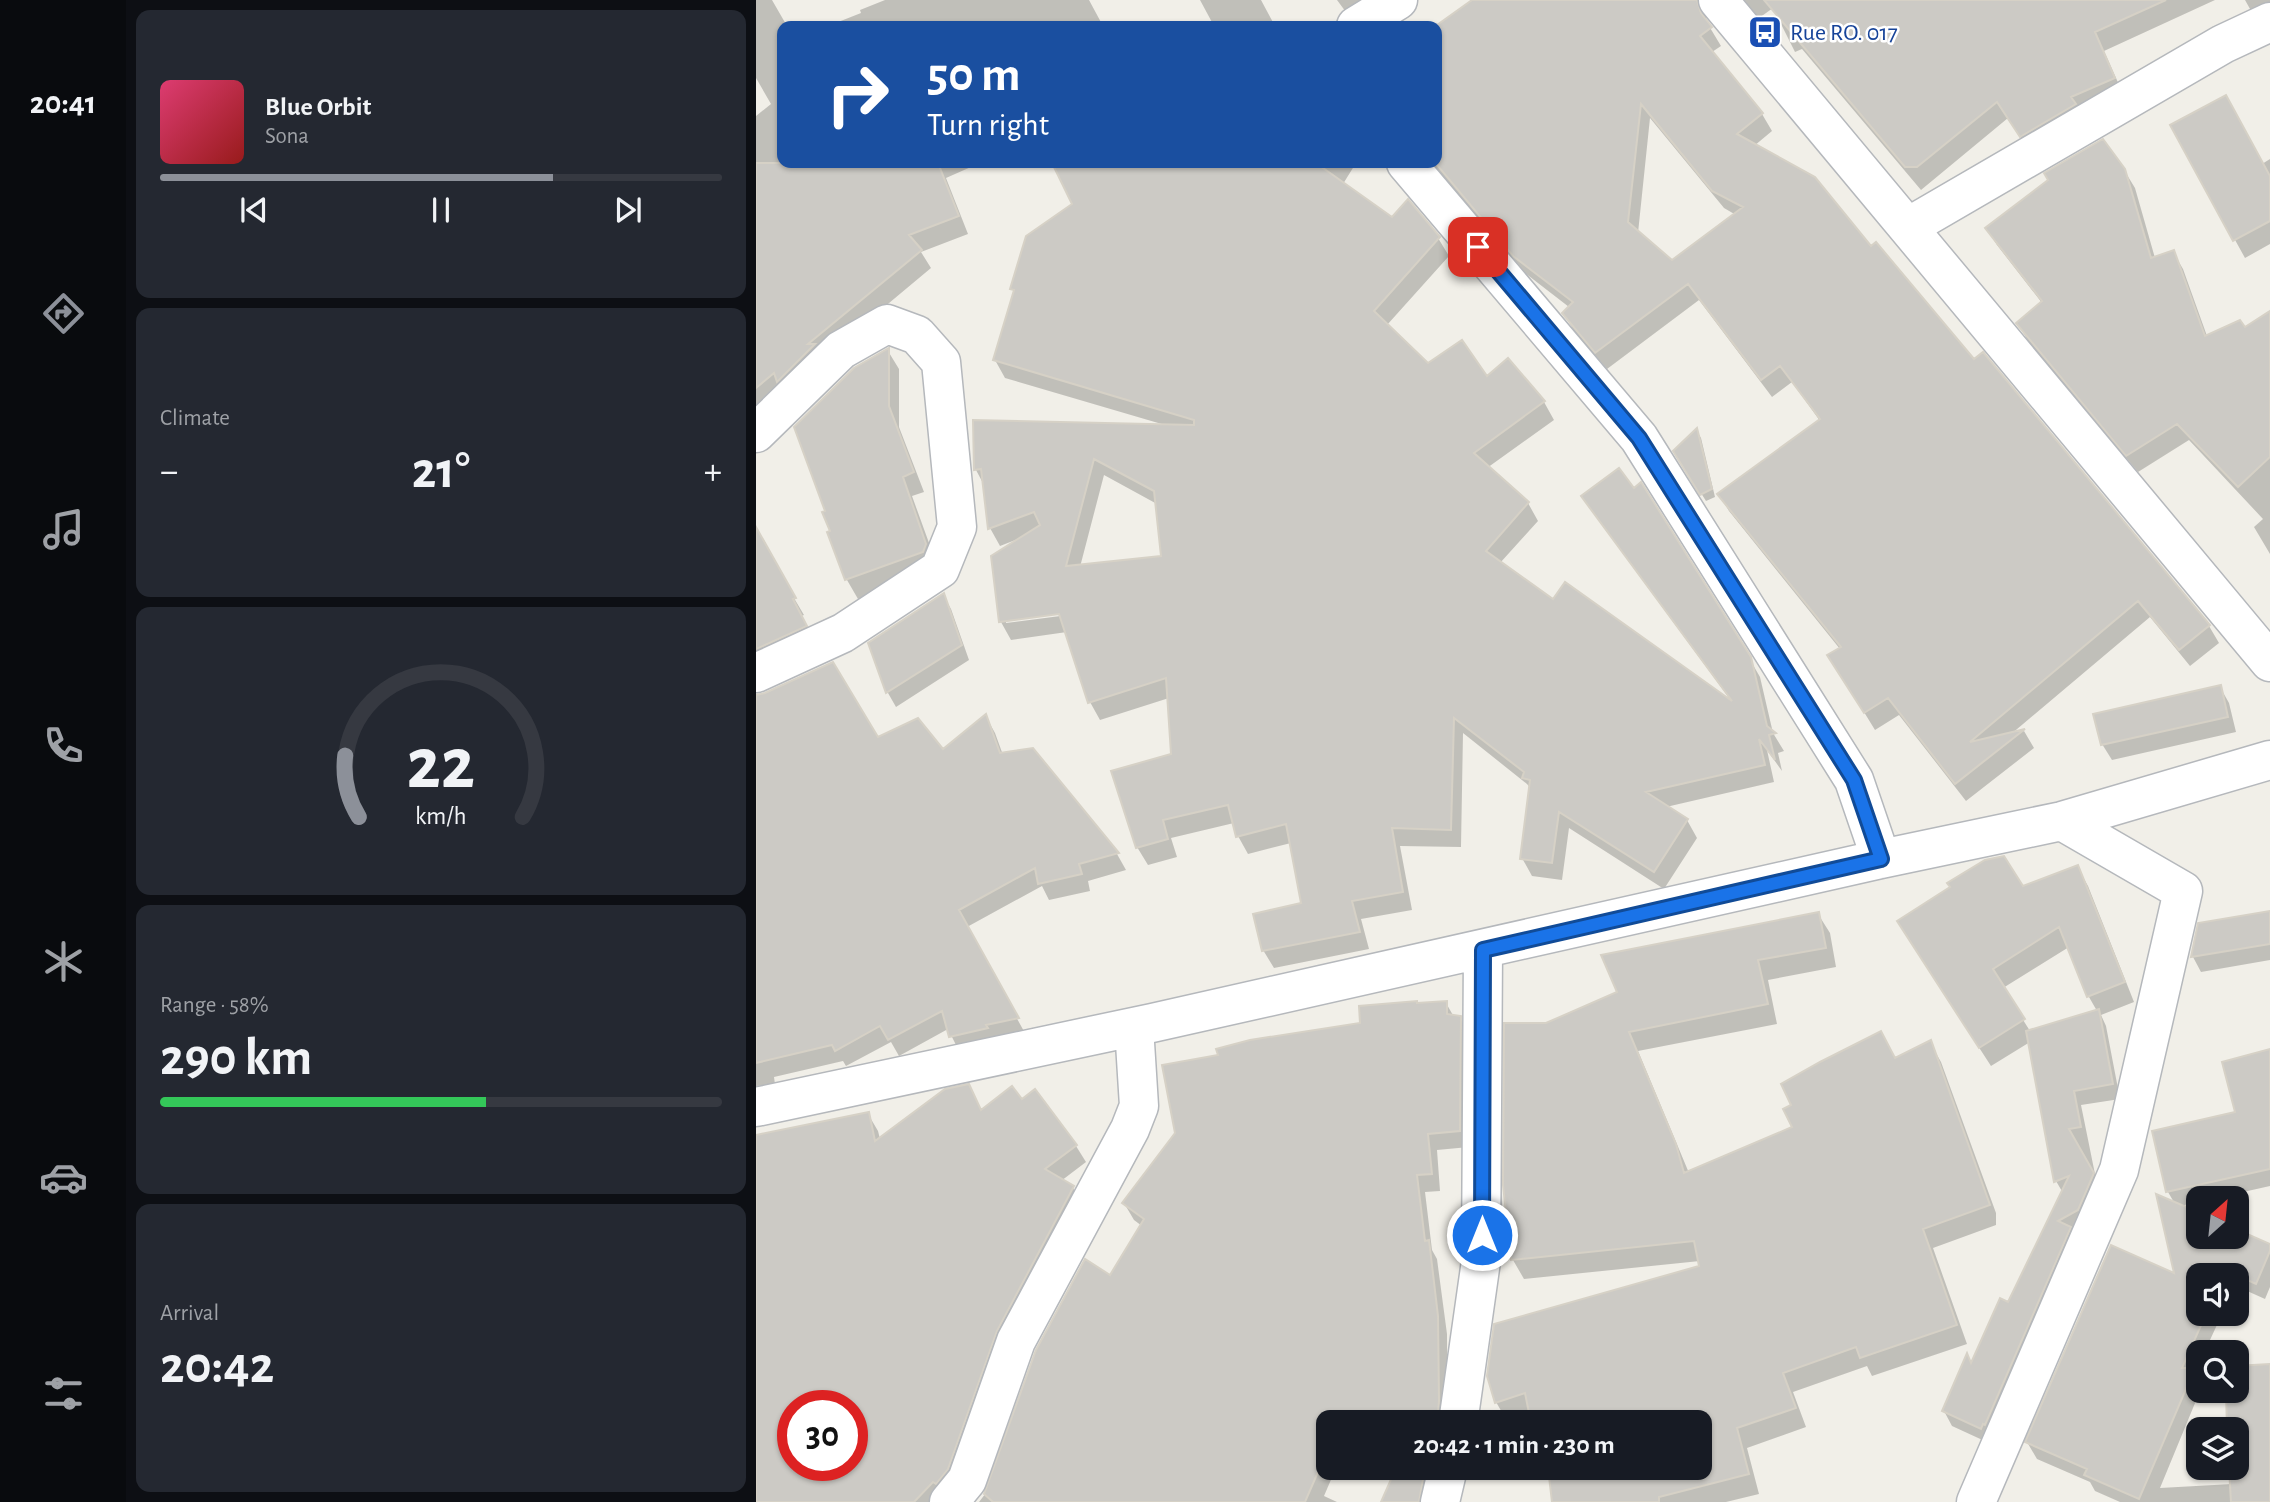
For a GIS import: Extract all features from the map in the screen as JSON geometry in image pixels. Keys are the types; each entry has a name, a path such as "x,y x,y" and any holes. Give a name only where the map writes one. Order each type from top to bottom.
{"street":[{"path":"1364,21 1398,0"},
{"path":"1718,0 2270,662"},
{"path":"1908,228 2223,44 2270,22"},
{"path":"1410,168 1639,438 1854,780 1881,859"},
{"path":"756,433 841,350 887,324 917,335 941,362 957,527 940,569 843,633 756,673"},
{"path":"756,1107 1134,1027 1881,859 2062,821 2270,760"},
{"path":"1976,1502 2119,1170 2183,891 2062,821"},
{"path":"1460,1410 1481,1261 1483,950"},
{"path":"949,1502 967,1479 1016,1341 1130,1129 1139,1106 1134,1027"},
{"path":"1440,1502 1445,1480"}],"building":[{"path":"1472,0 1697,0 1701,13 1712,27 1700,36 1763,113 1737,134 1815,177 1871,246 1876,242 1974,359 1983,352 2210,625 2179,650 2138,601 1970,742 2025,729 1955,784 1888,698 1864,713 1827,655 1841,647 1717,494 1820,419 1780,366 1761,380 1688,284 1595,353 1562,313 1573,302 1513,256 1440,168 1442,168 1442,21","holes":["1641,104 1712,191 1743,207 1672,260 1628,222"]},
{"path":"1764,0 2166,0 2095,32 2115,78 2071,97 2076,104 2020,137 1997,102 1917,167 1905,167"},
{"path":"2226,95 2270,176 2270,221 2233,241 2170,125"},
{"path":"2103,139 2125,169 2151,258 2174,250 2205,336 2240,320 2245,327 2270,311 2270,457 2238,487 2177,424 2126,456 2016,323 2042,301 1985,228 2048,180 2044,173"},
{"path":"756,163 777,163 777,168 940,168 959,216 909,235 922,250 808,344 815,344 777,382 774,373 756,388"},
{"path":"1054,168 1323,168 1392,217 1408,199 1440,237 1374,311 1428,363 1462,340 1487,376 1508,358 1545,401 1474,453 1529,502 1486,551 1553,599 1565,582 1732,701 1581,496 1619,468 1634,488 1641,482 1751,657 1767,726 1776,733 1769,735 1775,760 1759,739 1765,765 1646,792 1688,819 1654,872 1559,812 1552,863 1520,859 1530,780 1522,778 1524,772 1454,718 1451,830 1392,828 1403,892 1352,901 1360,932 1262,951 1253,914 1301,903 1286,824 1236,837 1228,805 1163,820 1168,839 1136,848 1111,771 1171,754 1166,678 1088,703 1059,614 999,622 991,556 1040,525 1034,512 988,529 981,469 974,470 973,420 1194,425 1194,420 993,360 1014,290 1010,289 1026,236 1072,204","holes":["1094,459 1154,491 1161,556 1066,566"]},
{"path":"889,348 889,406 914,472 903,477 926,544 923,552 845,580 827,532 830,531 822,512 825,511 794,427 854,368"},
{"path":"1697,428 1712,489 1700,495 1673,451"},
{"path":"756,527 796,598 793,599 807,626 756,649"},
{"path":"944,593 962,645 886,693 868,643"},
{"path":"833,662 878,737 918,718 943,749 986,714 1000,753 1033,748 1119,853 1079,864 1082,874 1038,884 1035,868 959,910 1019,1018 949,1037 942,1011 888,1040 880,1026 835,1051 832,1045 756,1063 756,695"},
{"path":"2221,685 2228,717 2101,745 2093,714"},
{"path":"2004,856 2023,886 2078,865 2125,982 2087,997 2059,927 1993,969 2025,1019 1979,1048 1897,921 1950,887 1947,883 1985,860"},
{"path":"2270,911 2270,944 2191,957 2198,923"},
{"path":"1819,912 1826,948 1758,960 1768,1004 1629,1032 1676,1144 1684,1173 1792,1127 1783,1109 1791,1105 1781,1084 1881,1031 1895,1058 1931,1040 1990,1205 1923,1229 1957,1325 1860,1358 1856,1347 1783,1373 1796,1408 1737,1428 1749,1474 1659,1497 1659,1502 1552,1502 1549,1480 1712,1480 1712,1410 1528,1410 1525,1393 1495,1403 1487,1376 1494,1324 1699,1266 1694,1241 1511,1260 1503,1185 1504,1023 1546,1023 1617,992 1601,955"},
{"path":"1447,1001 1447,1014 1461,1016 1460,1131 1428,1134 1432,1174 1417,1175 1425,1241 1429,1240 1438,1316 1438,1410 1316,1410 1316,1477 1305,1502 993,1502 984,1494 1036,1350 1085,1259 1110,1275 1144,1219 1122,1203 1175,1133 1162,1065 1218,1055 1216,1049 1250,1040 1360,1023 1359,1006"},
{"path":"2099,1009 2113,1084 2074,1091 2081,1127 2069,1129 2094,1173 2078,1210 2058,1221 2071,1227 1981,1429 1942,1411 1967,1353 1971,1363 2000,1298 2008,1302 2069,1176 2054,1182 2026,1031"},
{"path":"2270,1049 2270,1169 2166,1192 2152,1131 2235,1112 2222,1062"},
{"path":"969,1084 981,1110 1012,1086 1022,1099 1035,1089 1077,1145 1045,1169 1074,1186 997,1331 948,1469 936,1484 933,1482 914,1502 756,1502 756,1135 869,1112 875,1141 945,1089"},
{"path":"2156,1194 2186,1207 2186,1250 2249,1250 2249,1235 2270,1244 2270,1251 2256,1284 2249,1281 2249,1263 2186,1263 2186,1326 2201,1326 2194,1340 2186,1340 2186,1359 2182,1368 2186,1368 2186,1389 2139,1499 2084,1475 2087,1469 2025,1442 2111,1245 2174,1273"},
{"path":"2270,1364 2270,1502 2231,1502 2230,1480 2249,1480 2249,1417 2227,1417 2226,1403 2249,1403 2249,1365"},
{"path":"1391,1480 1423,1480 1419,1502 1381,1502"}],"place":[{"name":"Rue RO. 017","path":"1765,32"}],"route":[{"path":"1478,247 1639,438 1854,780 1881,859 1483,950 1482,1235"}]}
